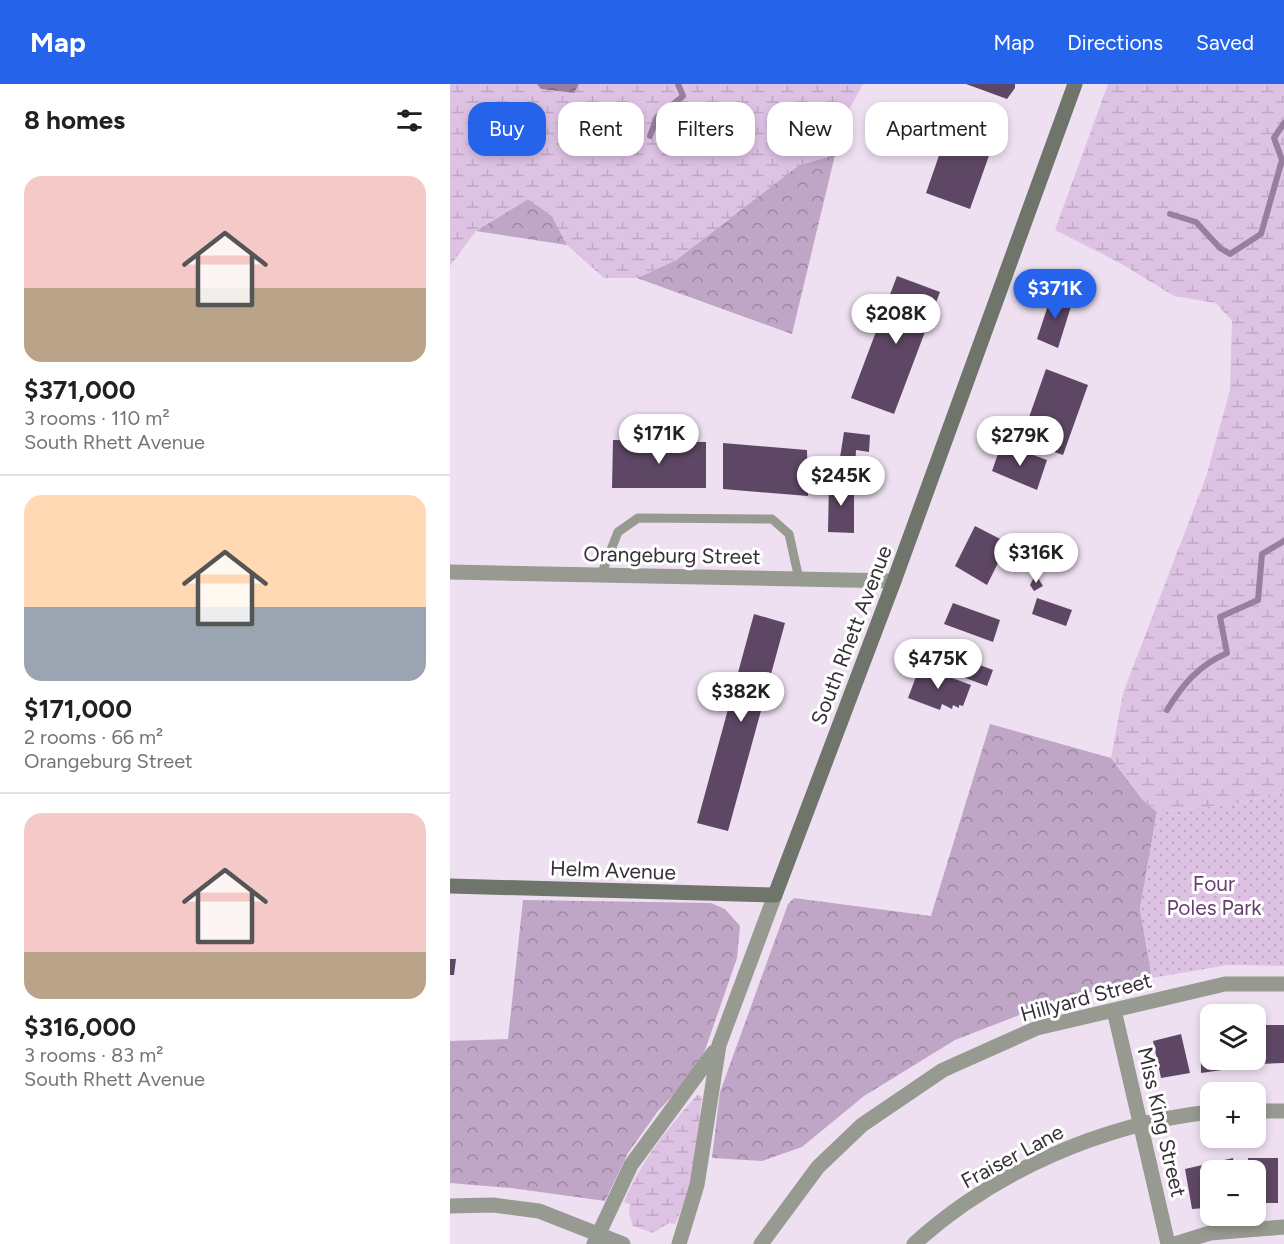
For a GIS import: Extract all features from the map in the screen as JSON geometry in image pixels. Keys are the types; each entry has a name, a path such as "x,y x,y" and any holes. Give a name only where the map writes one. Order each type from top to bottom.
{"street":[{"name":"South Rhett Avenue","path":"775,895 894,581 1075,84"},
{"name":"Orangeburg Street","path":"450,572 894,581"},
{"name":"Helm Avenue","path":"450,886 775,895"},
{"path":"596,1239 632,1165 655,1130 701,1074 719,1045 775,895"},
{"name":"Hillyard Street","path":"761,1244 818,1167 862,1125 943,1070 1037,1028 1225,984 1284,984"},
{"name":"Miss King Street","path":"1114,1010 1168,1244"},
{"path":"679,1244 698,1185 719,1045"},
{"path":"1266,1111 1284,1111"},
{"name":"Fraiser Lane","path":"914,1244 942,1219 1037,1162 1078,1145 1141,1127 1200,1114"},
{"path":"450,1206 492,1205 539,1211 596,1239 623,1244"},
{"path":"1175,1244 1210,1233 1284,1227"}],"lane":[{"path":"601,575 618,532 638,518 772,519 789,534 799,579"}],"green space":[{"path":"450,84 537,84 541,89 574,93 579,84 863,84 853,102 767,102 767,156 831,156 799,165 676,260 637,278 604,278 567,245 552,216 528,199 476,231 450,266"},
{"path":"1108,84 1284,84 1284,791 1235,804 1157,812 1142,799 1111,758 1123,693 1206,477 1230,390 1232,321 1216,303 1174,296 1120,263 1055,230"},
{"path":"835,156 792,334 637,278 676,260 799,165"},
{"path":"528,199 552,216 567,245 476,231"},
{"path":"990,724 1111,758 1142,799 1157,812 1140,909 1152,978 1058,1000 955,1040 864,1096 802,1147 762,1161 712,1158 720,1092 788,904 794,898 931,916"},
{"name":"Four Poles Park","path":"1284,791 1284,966 1228,965 1152,978 1140,909 1157,812 1235,804"},
{"path":"523,900 711,903 725,909 740,926 737,958 704,1053 681,1087 658,1111 628,1153 605,1201 511,1188 450,1183 450,1041 508,1039"},
{"path":"697,1095 702,1096 694,1161 687,1193 675,1224 669,1223 653,1233 633,1226 629,1213 630,1204 624,1202 631,1187 656,1146"}],"water":[{"path":"537,84 579,84 574,93 541,89"}],"building":[{"path":"966,84 1015,84 1015,88 1007,99"},
{"path":"939,156 989,156 970,209 926,193"},
{"path":"897,276 940,292 894,414 851,398"},
{"path":"1052,293 1073,300 1058,348 1037,339"},
{"path":"1046,369 1088,385 1063,455 1021,440"},
{"path":"844,432 870,435 869,452 856,450 855,472 838,470"},
{"path":"613,440 706,442 706,488 612,488"},
{"path":"723,443 807,450 808,496 723,489"},
{"path":"1008,446 1047,460 1037,490 992,471 1000,448 1007,450"},
{"path":"829,482 854,482 854,533 828,532"},
{"path":"975,526 1008,543 987,585 955,566"},
{"path":"1038,578 1043,586 1034,591 1030,585 1033,579"},
{"path":"1037,598 1072,610 1066,626 1032,614"},
{"path":"953,603 1000,620 993,642 944,624"},
{"path":"754,614 785,623 728,831 697,823"},
{"path":"948,653 993,670 987,686 941,669"},
{"path":"920,666 971,685 963,706 959,705 959,708 953,705 952,709 942,704 940,710 908,698"},
{"path":"450,959 456,959 454,975 450,975"},
{"path":"1266,1025 1284,1025 1284,1063 1266,1064"},
{"path":"1181,1034 1190,1073 1161,1078 1153,1041"},
{"path":"1201,1070 1222,1070 1201,1073"},
{"path":"1248,1158 1278,1158 1278,1203 1266,1203 1266,1160 1248,1160"},
{"path":"1200,1166 1200,1208 1192,1209 1185,1169"}],"waterway":[{"path":"650,136 657,117 683,96 678,84"},
{"path":"1170,214 1196,222 1220,248 1230,254 1261,234 1282,160 1274,138 1284,123"},
{"path":"1167,710 1179,692 1199,670 1227,653 1220,617 1258,600 1262,554 1284,541"}]}
